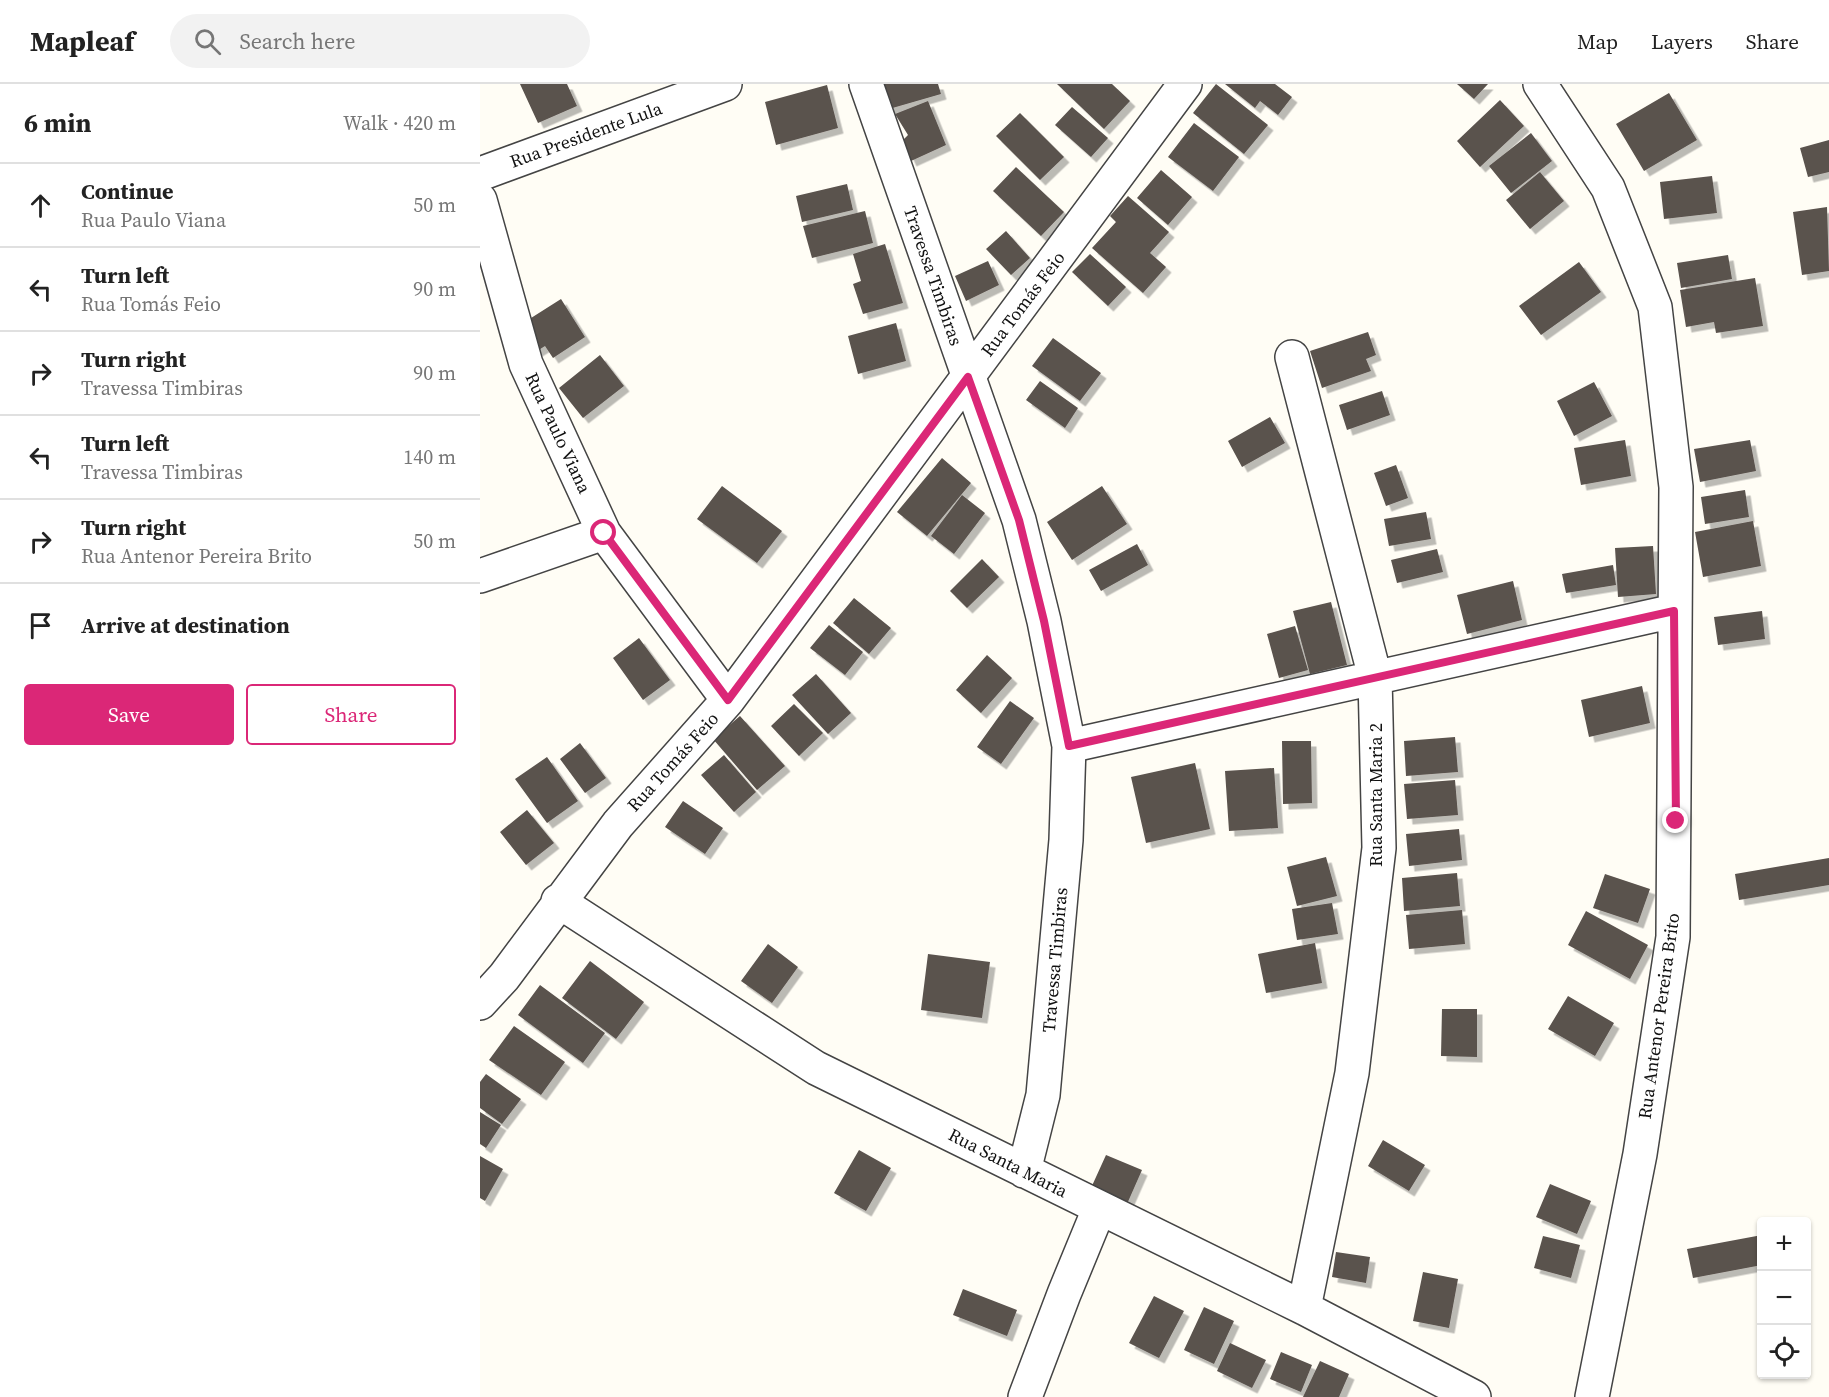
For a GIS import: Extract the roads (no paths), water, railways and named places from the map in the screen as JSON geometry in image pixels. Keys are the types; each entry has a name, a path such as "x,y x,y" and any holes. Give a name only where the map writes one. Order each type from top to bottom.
{"street":[{"name":"Rua Presidente Lula","path":"480,174 725,84"},
{"name":"Travessa Timbiras","path":"867,84 1019,520 1044,621 1069,746 1066,840 1043,1095 1024,1172"},
{"name":"Rua Tomás Feio","path":"480,1003 504,977 558,901 618,824 728,700 1185,84"},
{"name":"Rua Antenor Pereira Brito","path":"1540,84 1608,188 1655,307 1676,488 1673,937 1640,1154 1592,1397"},
{"name":"Rua Paulo Viana","path":"480,200 526,364 604,533 728,700"},
{"name":"Rua Santa Maria 2","path":"1292,357 1375,677 1379,848 1352,1072 1304,1308"},
{"path":"480,576 604,533"},
{"path":"1069,746 1674,611"},
{"name":"Rua Santa Maria","path":"558,901 816,1068 1304,1308 1474,1397"},
{"path":"1025,1397 1099,1209"}]}
